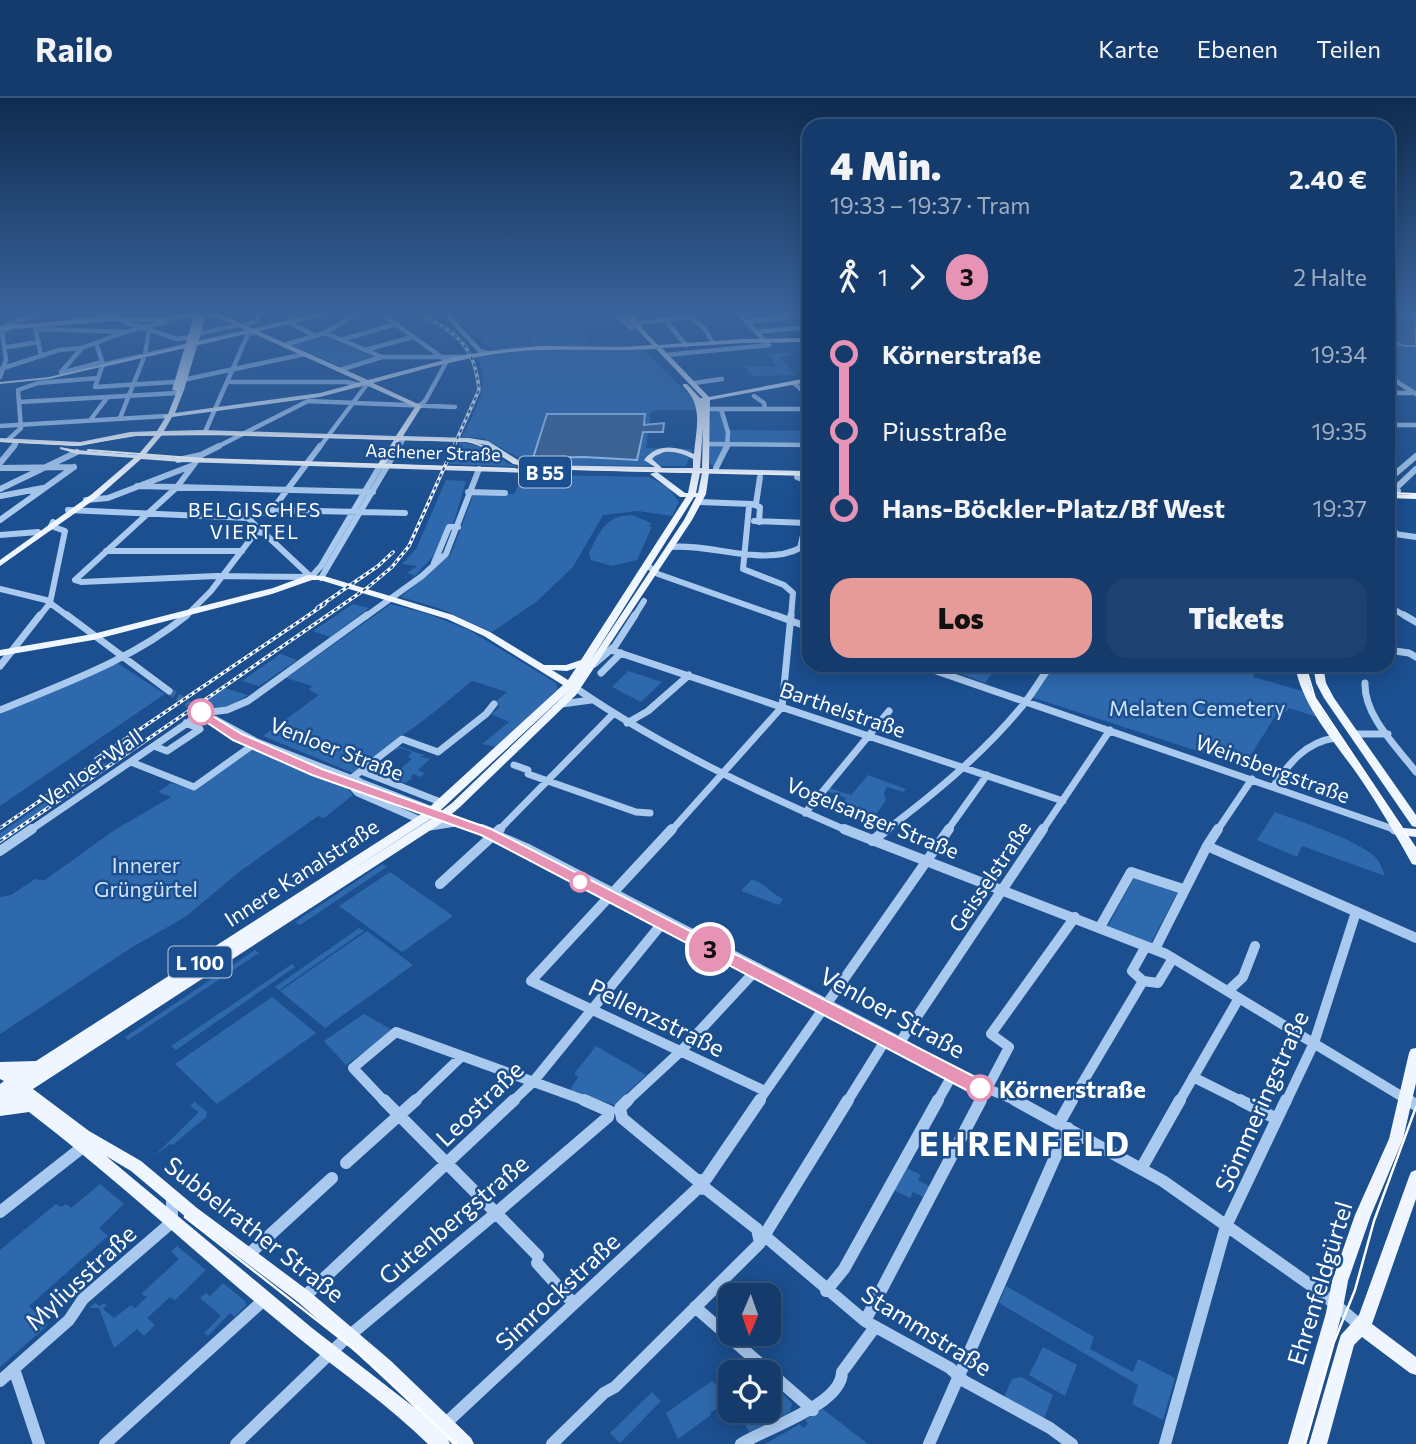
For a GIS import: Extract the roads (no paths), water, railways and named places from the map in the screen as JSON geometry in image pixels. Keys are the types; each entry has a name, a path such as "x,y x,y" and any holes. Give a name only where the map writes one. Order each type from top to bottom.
{"main road":[{"path":"178,386 180,376"},
{"path":"71,510 137,459 169,415 182,376"},
{"path":"348,376 362,386 419,406 385,466"},
{"path":"169,415 308,399 395,376"},
{"path":"677,376 705,402"},
{"path":"686,376 705,402"},
{"path":"705,402 716,396 802,381"},
{"name":"Innere Kanalstraße","path":"648,573 670,547 699,496 705,473 707,444 705,402"},
{"name":"Innere Kanalstraße","path":"699,496 695,473 705,402"},
{"path":"3,441 84,444 158,431 400,438"},
{"name":"Aachener Straße","path":"400,438 482,441 520,464 695,473"},
{"name":"Aachener Straße","path":"3,441 137,459 802,477"},
{"path":"32,445 42,442"},
{"path":"665,470 650,463 649,456 671,450 688,453 696,458"},
{"path":"0,562 137,459"},
{"name":"L 100","path":"699,496 717,472"},
{"path":"756,475 776,472 802,476"},
{"name":"Aachener Straße","path":"705,473 756,475"},
{"path":"654,474 677,491 699,496"},
{"path":"677,491 684,508"},
{"path":"1395,494 1416,494"},
{"name":"Innere Kanalstraße","path":"0,1103 9,1088 45,1069 263,934 422,825 562,704 648,573 684,508 699,496"},
{"path":"0,562 52,524"},
{"path":"1,658 15,647 93,637 316,578"},
{"name":"Vogelsanger Straße","path":"316,578 450,617 544,667 573,687"},
{"path":"544,667 568,668 590,662"},
{"path":"1302,672 1308,694 1416,861"},
{"path":"1319,672 1321,683 1329,698 1416,823"},
{"name":"Innere Kanalstraße","path":"441,809 573,687"},
{"path":"1328,726 1338,732 1353,734"},
{"path":"1344,748 1343,742 1349,740 1365,748"},
{"name":"Innere Kanalstraße","path":"45,1069 274,914 422,825"},
{"name":"Weinsbergstraße","path":"1399,831 1416,833"},
{"path":"263,934 275,919 274,914"},
{"name":"Ehrenfeldgürtel","path":"1297,1444 1336,1304 1338,1287 1363,1214 1411,1102 1416,1053"},
{"path":"0,1069 45,1069 37,1104 0,1110"},
{"name":"Subbelrather Straße","path":"0,1069 9,1088 125,1158 304,1297 349,1335 465,1444"},
{"name":"Subbelrather Straße","path":"37,1104 109,1170 414,1417 441,1444"},
{"path":"109,1170 120,1166 125,1158"},
{"path":"126,1183 146,1174"},
{"name":"Ehrenfeldgürtel","path":"1318,1444 1347,1341 1362,1326 1416,1177"},
{"name":"Venloer Straße","path":"1362,1326 1416,1367"}],"street":[{"path":"99,376 94,387 135,384 178,386"},
{"path":"120,418 138,376"},
{"path":"19,402 130,397 217,376"},
{"path":"205,432 229,376"},
{"path":"419,406 424,402 437,376"},
{"path":"22,425 18,391 43,383 98,379"},
{"path":"694,383 722,379"},
{"path":"1395,381 1414,394"},
{"path":"227,382 347,382 362,386 352,404 272,510"},
{"path":"794,383 802,389"},
{"path":"1395,393 1414,394"},
{"path":"754,396 764,404 765,409"},
{"path":"91,419 107,398"},
{"path":"86,500 99,500 196,461 308,399 352,404 455,407"},
{"path":"705,402 721,409 802,409"},
{"path":"717,472 728,444 727,420 721,409"},
{"path":"0,426 169,415"},
{"path":"3,441 22,425"},
{"path":"1395,425 1416,425"},
{"path":"0,465 16,444"},
{"path":"707,444 802,445"},
{"path":"0,489 78,452"},
{"path":"1395,474 1416,456"},
{"path":"196,461 177,487 75,580 80,582 223,576 316,578"},
{"path":"1401,494 1395,489 1416,468 1407,464"},
{"path":"0,465 75,467 0,520"},
{"path":"316,578 365,492 385,466"},
{"path":"316,578 351,531 385,466"},
{"path":"216,721 227,710 248,701 391,599 444,556 458,527 468,492 479,469"},
{"path":"613,894 782,707 793,593 789,588 746,572 742,567 748,521 754,504 756,475"},
{"path":"1395,480 1403,481"},
{"path":"137,486 373,492"},
{"path":"0,496 46,488"},
{"path":"468,492 505,493"},
{"path":"699,496 754,504 760,507 759,522"},
{"path":"71,510 248,519 272,510 405,513"},
{"path":"248,519 257,530 316,578"},
{"path":"748,521 802,523"},
{"path":"15,647 50,603 65,531 52,524"},
{"path":"0,710 123,658 179,622 223,576 257,530"},
{"path":"342,531 351,531"},
{"path":"0,535 38,532"},
{"path":"1395,532 1416,536"},
{"path":"1395,534 1416,536"},
{"path":"670,547 683,544 744,553 785,555 797,552 802,538"},
{"path":"107,551 242,551"},
{"path":"660,562 668,575"},
{"path":"648,573 668,575 791,625 802,626"},
{"path":"648,573 668,575"},
{"path":"0,589 50,603 169,691"},
{"path":"30,596 52,590"},
{"name":"Innere Kanalstraße","path":"590,662 600,662 611,650 644,601"},
{"path":"1395,610 1416,622"},
{"path":"169,618 179,622"},
{"name":"Barthelstraße","path":"611,650 1063,801"},
{"path":"1395,651 1416,657"},
{"path":"601,673 621,653"},
{"name":"Weinsbergstraße","path":"940,672 1252,779 1355,818 1399,831"},
{"path":"872,841 906,816 960,766 1026,701 1046,672"},
{"path":"627,723 648,711 688,675"},
{"path":"1365,683 1367,700 1416,772"},
{"name":"Vogelsanger Straße","path":"573,687 664,746 805,813 1150,947 1411,1102"},
{"path":"562,704 577,700 594,701"},
{"path":"468,822 422,825 354,789 355,779 361,771 402,739 438,752 486,714 494,704"},
{"path":"198,710 227,710"},
{"name":"Venloer Straße","path":"198,710 257,742 441,809"},
{"name":"Venloer Wall","path":"0,851 154,746 186,723 198,710"},
{"path":"805,813 889,711"},
{"path":"440,884 548,782 613,714"},
{"path":"154,746 167,751 200,729 186,723"},
{"name":"Geisselstraße","path":"900,1042 1110,730"},
{"path":"1353,734 1388,734"},
{"path":"1273,787 1299,753 1318,742 1335,738"},
{"path":"131,762 194,787 257,742"},
{"path":"514,765 548,782 636,812 650,813"},
{"name":"Venloer Straße","path":"361,771 495,834 613,894 900,1042 953,1074 986,1087 1141,1168 1336,1304 1362,1326"},
{"name":"Simrockstraße","path":"445,1423 701,1185 825,1003 987,775"},
{"path":"1172,958 1158,982 1143,981 1132,971 1150,947 1207,846 1252,779"},
{"path":"364,795 381,789"},
{"path":"1207,846 1416,938"},
{"path":"1100,927 1131,872 1183,889"},
{"name":"Pellenzstraße","path":"613,894 531,981 765,1091"},
{"name":"Sömmeringstraße","path":"1165,1444 1226,1226 1314,1043 1356,912"},
{"path":"741,1444 760,1432 824,1403 842,1378 842,1372 870,1324 986,1087 1009,1047 991,1034 1074,917"},
{"name":"Leostraße","path":"304,1297 533,1082 664,921"},
{"path":"1228,991 1243,977 1255,946"},
{"path":"681,1051 758,968"},
{"path":"929,1444 1064,1126 1143,981"},
{"path":"1141,1168 1239,998"},
{"path":"533,1082 396,1032 352,1068 446,1165 514,1230 573,1303"},
{"path":"552,1444 760,1243 888,1036"},
{"name":"Stammstraße","path":"681,1051 620,1108 622,1118 826,1291 870,1324 950,1368 958,1376 1072,1444"},
{"path":"346,1163 461,1057"},
{"path":"826,1291 844,1269 953,1074"},
{"path":"1193,1077 1277,1119"},
{"name":"Gutenbergstraße","path":"236,1444 349,1335 608,1117 606,1109 533,1082"},
{"path":"0,1212 84,1146"},
{"path":"248,1255 332,1178"},
{"path":"172,1197 172,1222"},
{"name":"Myliusstraße","path":"0,1381 69,1320 73,1309 87,1295 95,1291 172,1222"},
{"path":"105,1444 265,1299"},
{"path":"695,1307 813,1410"},
{"path":"14,1369 39,1444"}],"tunnel":[{"path":"169,691 194,708"}],"tram line":[{"path":"0,383 58,376"},
{"path":"180,380 181,376"},
{"path":"0,441 76,445 136,435 210,434 466,441 532,468 802,475"},
{"path":"88,450 204,459 515,469"},
{"path":"1395,493 1416,494"},
{"path":"1307,672 1315,698 1416,849"},
{"name":"3","path":"201,712 237,737 317,772 486,832 980,1088"},
{"path":"1305,1444 1334,1342 1355,1290 1374,1221 1416,1107"},
{"path":"185,1217 355,1350 456,1444"}],"railway":[{"path":"0,841 367,588 392,567 409,546 479,390 477,376"},
{"path":"317,608 378,566 393,552"},
{"path":"96,759 325,604"},
{"path":"0,828 104,757"}],"place":[{"name":"Körnerstraße","path":"980,1088"}],"district":[{"name":"BELGISCHES VIERTEL","path":"255,520"},
{"name":"EHRENFELD","path":"1025,1142"}],"park label":[{"name":"Melaten Cemetery","path":"1197,707"},
{"name":"Innerer Grüngürtel","path":"146,876"}]}
